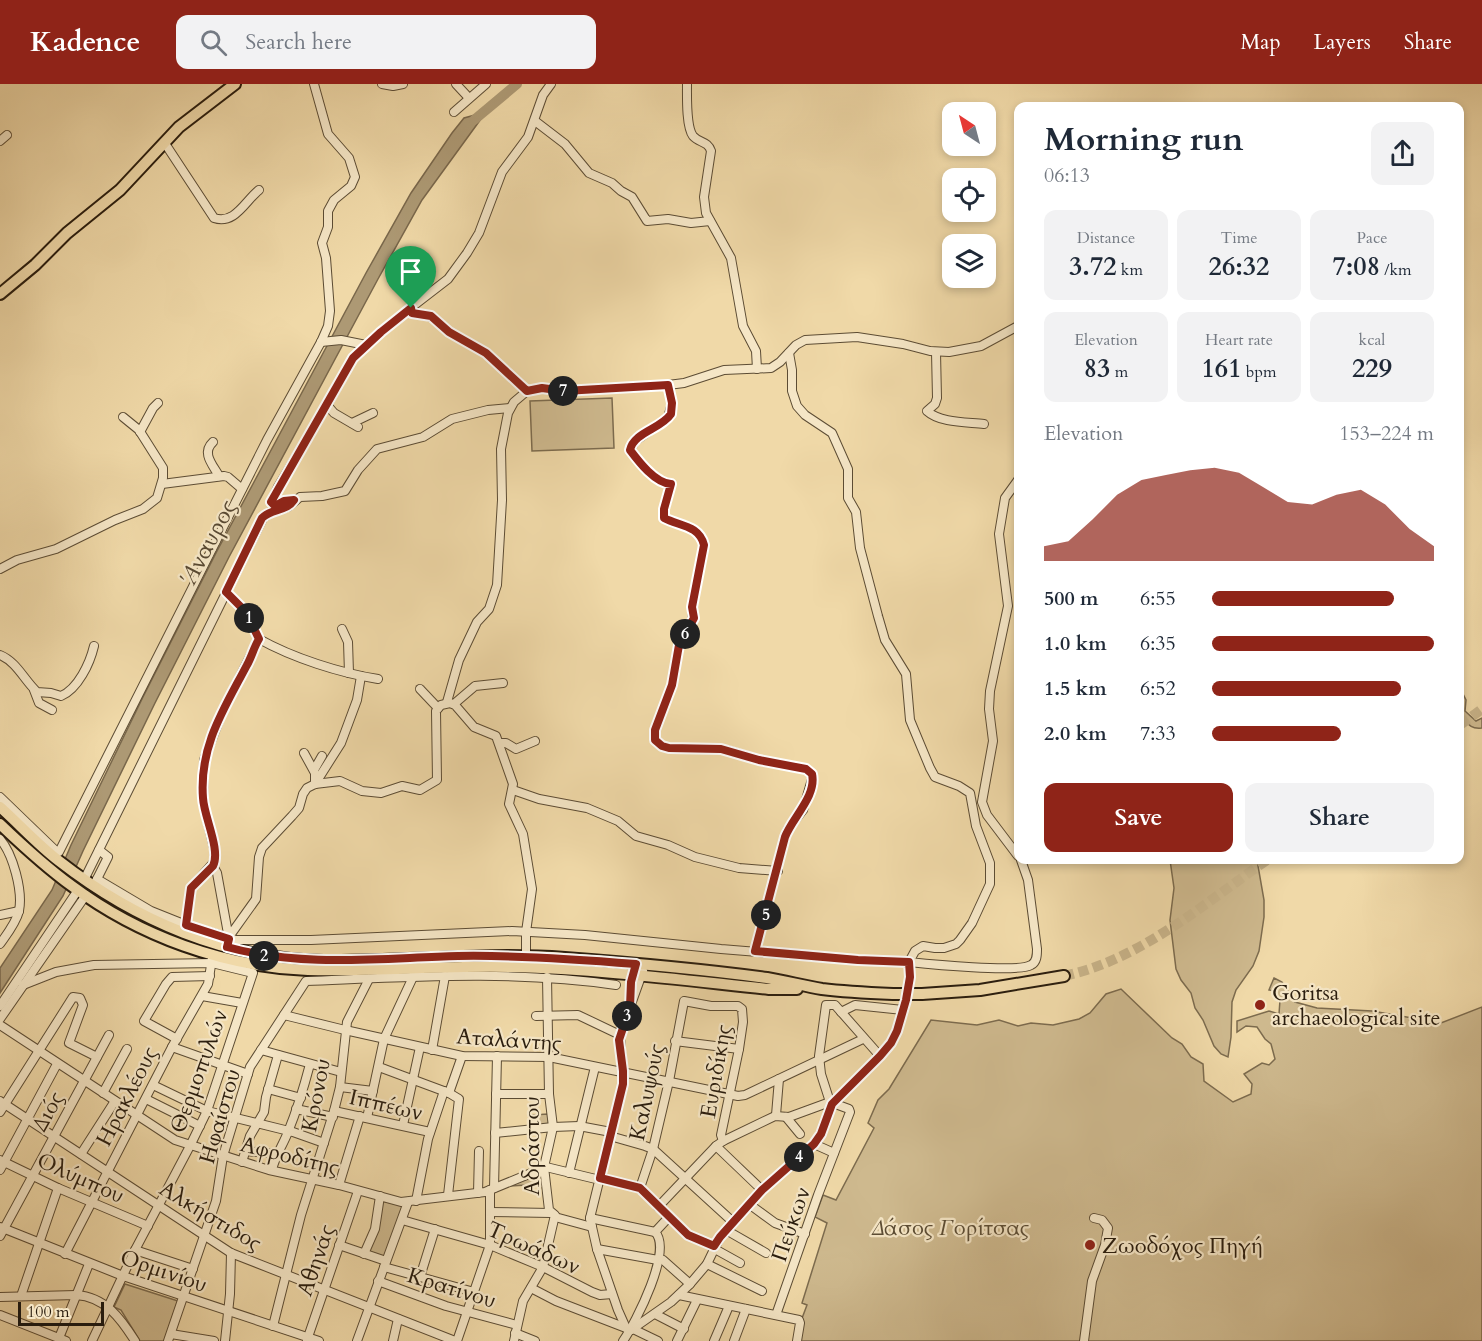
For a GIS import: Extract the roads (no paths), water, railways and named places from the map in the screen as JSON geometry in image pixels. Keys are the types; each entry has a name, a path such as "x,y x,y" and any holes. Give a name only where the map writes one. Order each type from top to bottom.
{"main road":[{"path":"0,294 35,266 67,233 120,190 184,122 234,84"},
{"path":"0,807 112,912 212,959 305,970 509,967 638,970"},
{"path":"0,824 52,871 193,937 228,943 264,956 317,960 526,956 769,989 821,989 893,994 980,990 1064,976"}],"street":[{"path":"0,797 59,852 242,489 324,341 330,311 326,258 322,245 328,227 328,211 334,200 351,186 356,177 349,159 328,134 314,84"},
{"path":"382,84 393,86 402,84"},
{"path":"456,84 469,99"},
{"path":"454,112 486,84"},
{"path":"510,408 494,409 452,419 423,437 376,449 357,470 345,491 322,496 303,496 275,506 271,502 350,361 366,345 448,279 467,253 479,233 502,172 523,145 535,121 543,94 551,84"},
{"path":"687,84 688,115 692,133 694,137 708,144 711,151 704,196 706,213 731,258 743,326 756,351 757,369"},
{"path":"535,121 565,144 589,173 612,183 632,197 647,221 668,219 691,223 710,221"},
{"path":"0,141 7,135"},
{"path":"164,142 214,218 224,220 230,218 259,190"},
{"path":"411,308 412,313 431,316 449,332 486,353 527,391"},
{"path":"451,703 459,660 477,622 489,609 497,585 502,500 501,449 510,408 517,398 527,391 542,388 564,391 668,385 684,383 724,370 771,368 796,345 805,340 850,338 903,344 936,352 976,348 1014,328"},
{"path":"324,341 352,341 366,345"},
{"path":"936,352 937,398 936,404 927,411 943,418 984,424"},
{"path":"658,1207 719,1144 776,1115 786,1117 832,1102 880,1056 895,1035 910,977 909,962 915,951 922,946 935,948 951,947 956,944 966,934 988,891 991,876 990,863 976,826 970,793 936,777 914,731 908,710 906,674 885,640 863,561 856,512 848,494 848,469 832,433 805,415 795,402 789,353"},
{"path":"668,385 672,403 671,414 658,426 635,441 630,450 658,479 671,484 664,509 664,518 694,530 702,538 704,545 692,607 694,618 679,645 672,685 654,736 659,744 669,748 721,749 810,771 813,776 803,810 788,829 755,951"},
{"path":"141,432 151,411 158,403"},
{"path":"327,405 334,413 355,425 373,413"},
{"path":"0,569 18,560 56,549 143,509 157,498 162,484 163,470 141,432 123,417"},
{"path":"213,442 208,446 207,453 219,476"},
{"path":"162,484 219,476 228,477 242,489"},
{"path":"1014,486 1005,498 999,534 1008,606 990,691 989,709 993,741 982,802 987,814 1014,850"},
{"path":"0,1019 37,967 85,885 99,850 262,518 273,511 288,507 294,500"},
{"path":"226,592 246,612 259,639 288,654 349,673 378,679"},
{"path":"342,629 348,642 349,673"},
{"path":"186,925 191,888 213,866 216,855 202,797 204,760 223,710 259,639"},
{"path":"34,690 39,693 65,695 88,668 94,646"},
{"path":"0,655 21,672 34,690 36,699 52,710"},
{"path":"228,943 256,899 259,857 262,848 299,808 305,791 315,784 341,743 357,700 361,676"},
{"path":"315,784 340,781 359,790 378,793 402,786 420,790 435,782 437,780 435,713 438,708 451,703 475,687 503,683"},
{"path":"420,689 438,708"},
{"path":"451,703 474,727 493,734 500,742 512,777 513,790 509,804 523,834 532,889 526,932 526,956"},
{"path":"500,742 517,749 535,741"},
{"path":"304,753 314,770 315,784"},
{"path":"314,770 322,756"},
{"path":"513,790 539,799 587,808 618,821 636,836 668,845 695,857 738,868 777,871"},
{"path":"0,839 8,849 12,860 19,896 19,911 0,944"},
{"path":"0,1006 85,885 108,857 99,850"},
{"path":"85,885 140,905 228,943 526,932 585,934 858,960 1024,968 1032,965 1037,949 1028,880 1022,864"},
{"path":"213,866 217,873 228,943"},
{"path":"0,915 19,911"},
{"path":"23,985 60,971 94,965 212,959"},
{"name":"Θερμοπυλών","path":"92,1341 135,1250 207,1111 253,973 212,959"},
{"name":"Ηρακλέους","path":"64,1254 172,1047 202,996 210,976 212,959"},
{"path":"37,967 39,972 45,976"},
{"path":"630,1329 612,1294 597,1250 590,1218 623,1084 620,1035 630,1007 638,970"},
{"path":"177,1039 144,1021 165,984 172,977 210,976"},
{"path":"432,1050 444,976"},
{"path":"369,979 444,976 547,977 616,985"},
{"path":"339,1185 373,1091 384,1039 412,977"},
{"name":"Αδράστου","path":"515,1333 521,1305 543,1267 553,1215 544,1167 553,1127 549,1094 547,977"},
{"name":"Ηφαίστου","path":"170,1337 216,1201 224,1156 248,1074 261,1050 306,981 369,979"},
{"name":"Κρόνου","path":"273,1326 311,1178 334,1114 345,1030 349,1016 369,979"},
{"path":"202,996 242,1003"},
{"path":"2,1106 73,997 78,997 82,1001 83,1007 69,1043 97,1057"},
{"name":"Ευριδίκης","path":"682,1002 741,1008 743,1022 739,1049 719,1144"},
{"name":"Καλυψούς","path":"640,1188 653,1149 669,1081 682,1002"},
{"path":"630,1329 655,1314 690,1284 707,1264 714,1247 726,1230 762,1190 814,1144 821,1134 832,1102 819,1060 824,1008 827,1004 832,1004 841,1012 880,1056"},
{"path":"841,1012 855,1005 903,1010"},
{"name":"Αταλάντης","path":"284,1015 462,1056 549,1057 742,1096 863,1039"},
{"path":"536,1016 584,1017 620,1035"},
{"name":"Αφροδίτης","path":"0,1025 175,1140 272,1170 380,1196 412,1201 478,1193 544,1167"},
{"name":"Διός","path":"1,1230 109,1035"},
{"path":"675,1041 739,1049"},
{"path":"172,1047 248,1074"},
{"path":"403,1125 420,1047"},
{"path":"103,1093 127,1049"},
{"path":"261,1050 341,1072"},
{"path":"242,1162 244,1151 264,1112 278,1055"},
{"path":"357,1341 378,1281 412,1201 430,1132 462,1056"},
{"path":"456,1341 490,1245 490,1212 495,1159 497,1056"},
{"path":"1,1164 57,1064"},
{"path":"272,1170 275,1157 301,1098 310,1064"},
{"path":"379,1067 446,1092 459,1100 448,1195"},
{"path":"569,1173 595,1067"},
{"path":"776,1115 779,1079"},
{"path":"153,1085 207,1111 288,1131 324,1143"},
{"path":"339,1087 373,1091"},
{"path":"268,1089 301,1098"},
{"path":"496,1094 549,1094"},
{"path":"146,1098 200,1126"},
{"path":"81,1154 115,1101"},
{"name":"Πεύκων","path":"776,1315 850,1111 832,1102"},
{"name":"Αλκήστιδος","path":"2,1106 27,1119 231,1253 456,1341"},
{"name":"Ιππέων","path":"296,1109 364,1117 430,1132"},
{"path":"786,1117 800,1134"},
{"path":"495,1133 579,1126 645,1146 653,1149 733,1222"},
{"path":"719,1144 762,1190"},
{"path":"814,1144 834,1153"},
{"path":"244,1151 278,1154"},
{"path":"478,1193 479,1155 495,1159"},
{"name":"Ολύμπου","path":"1,1164 148,1226"},
{"path":"544,1167 640,1188 688,1235 740,1263"},
{"path":"21,1296 58,1188"},
{"name":"Αθηνάς","path":"307,1339 358,1191"},
{"path":"364,1254 375,1229 380,1196"},
{"path":"749,1204 775,1223 805,1234"},
{"path":"490,1212 553,1215 592,1227"},
{"path":"655,1232 669,1217"},
{"path":"590,1218 655,1232 660,1239 658,1259 638,1318 623,1341"},
{"path":"1084,1341 1092,1281 1105,1245 1108,1228 1102,1220 1094,1218"},
{"name":"Τρωάδων","path":"402,1220 490,1245 543,1267 592,1292 600,1295 612,1294"},
{"path":"420,1277 435,1229"},
{"name":"Ορμινίου","path":"1,1230 183,1297 319,1341"},
{"path":"726,1230 766,1252"},
{"path":"339,1245 420,1277 474,1292"},
{"path":"135,1250 193,1269"},
{"path":"597,1250 663,1260 690,1284"},
{"path":"225,1341 229,1311 231,1253"},
{"path":"0,1315 62,1340 76,1295 89,1264"},
{"path":"707,1264 762,1291"},
{"name":"Κρατίνου","path":"378,1281 468,1312 535,1341"},
{"path":"531,1288 561,1304 658,1341"},
{"path":"0,1297 76,1295 89,1297 119,1316 135,1341"},
{"path":"679,1295 797,1319 800,1321 797,1341"},
{"path":"677,1341 698,1300"},
{"path":"714,1341 729,1306"},
{"path":"734,1341 746,1309"},
{"path":"655,1314 684,1329"},
{"path":"393,1341 398,1319"},
{"path":"170,1337 214,1341"}],"waterway":[{"path":"474,120 517,84"}],"tunnel":[{"path":"1464,722 1482,709"},
{"path":"1064,976 1092,968 1145,944 1261,864"}],"place":[{"name":"Goritsa archaeological site","path":"1260,1005"},
{"name":"Ζωοδόχος Πηγή","path":"1090,1245"}],"water label":[{"name":"Άναυρος","path":"208,542"}],"park label":[{"name":"Δάσος Γορίτσας","path":"950,1227"}]}
